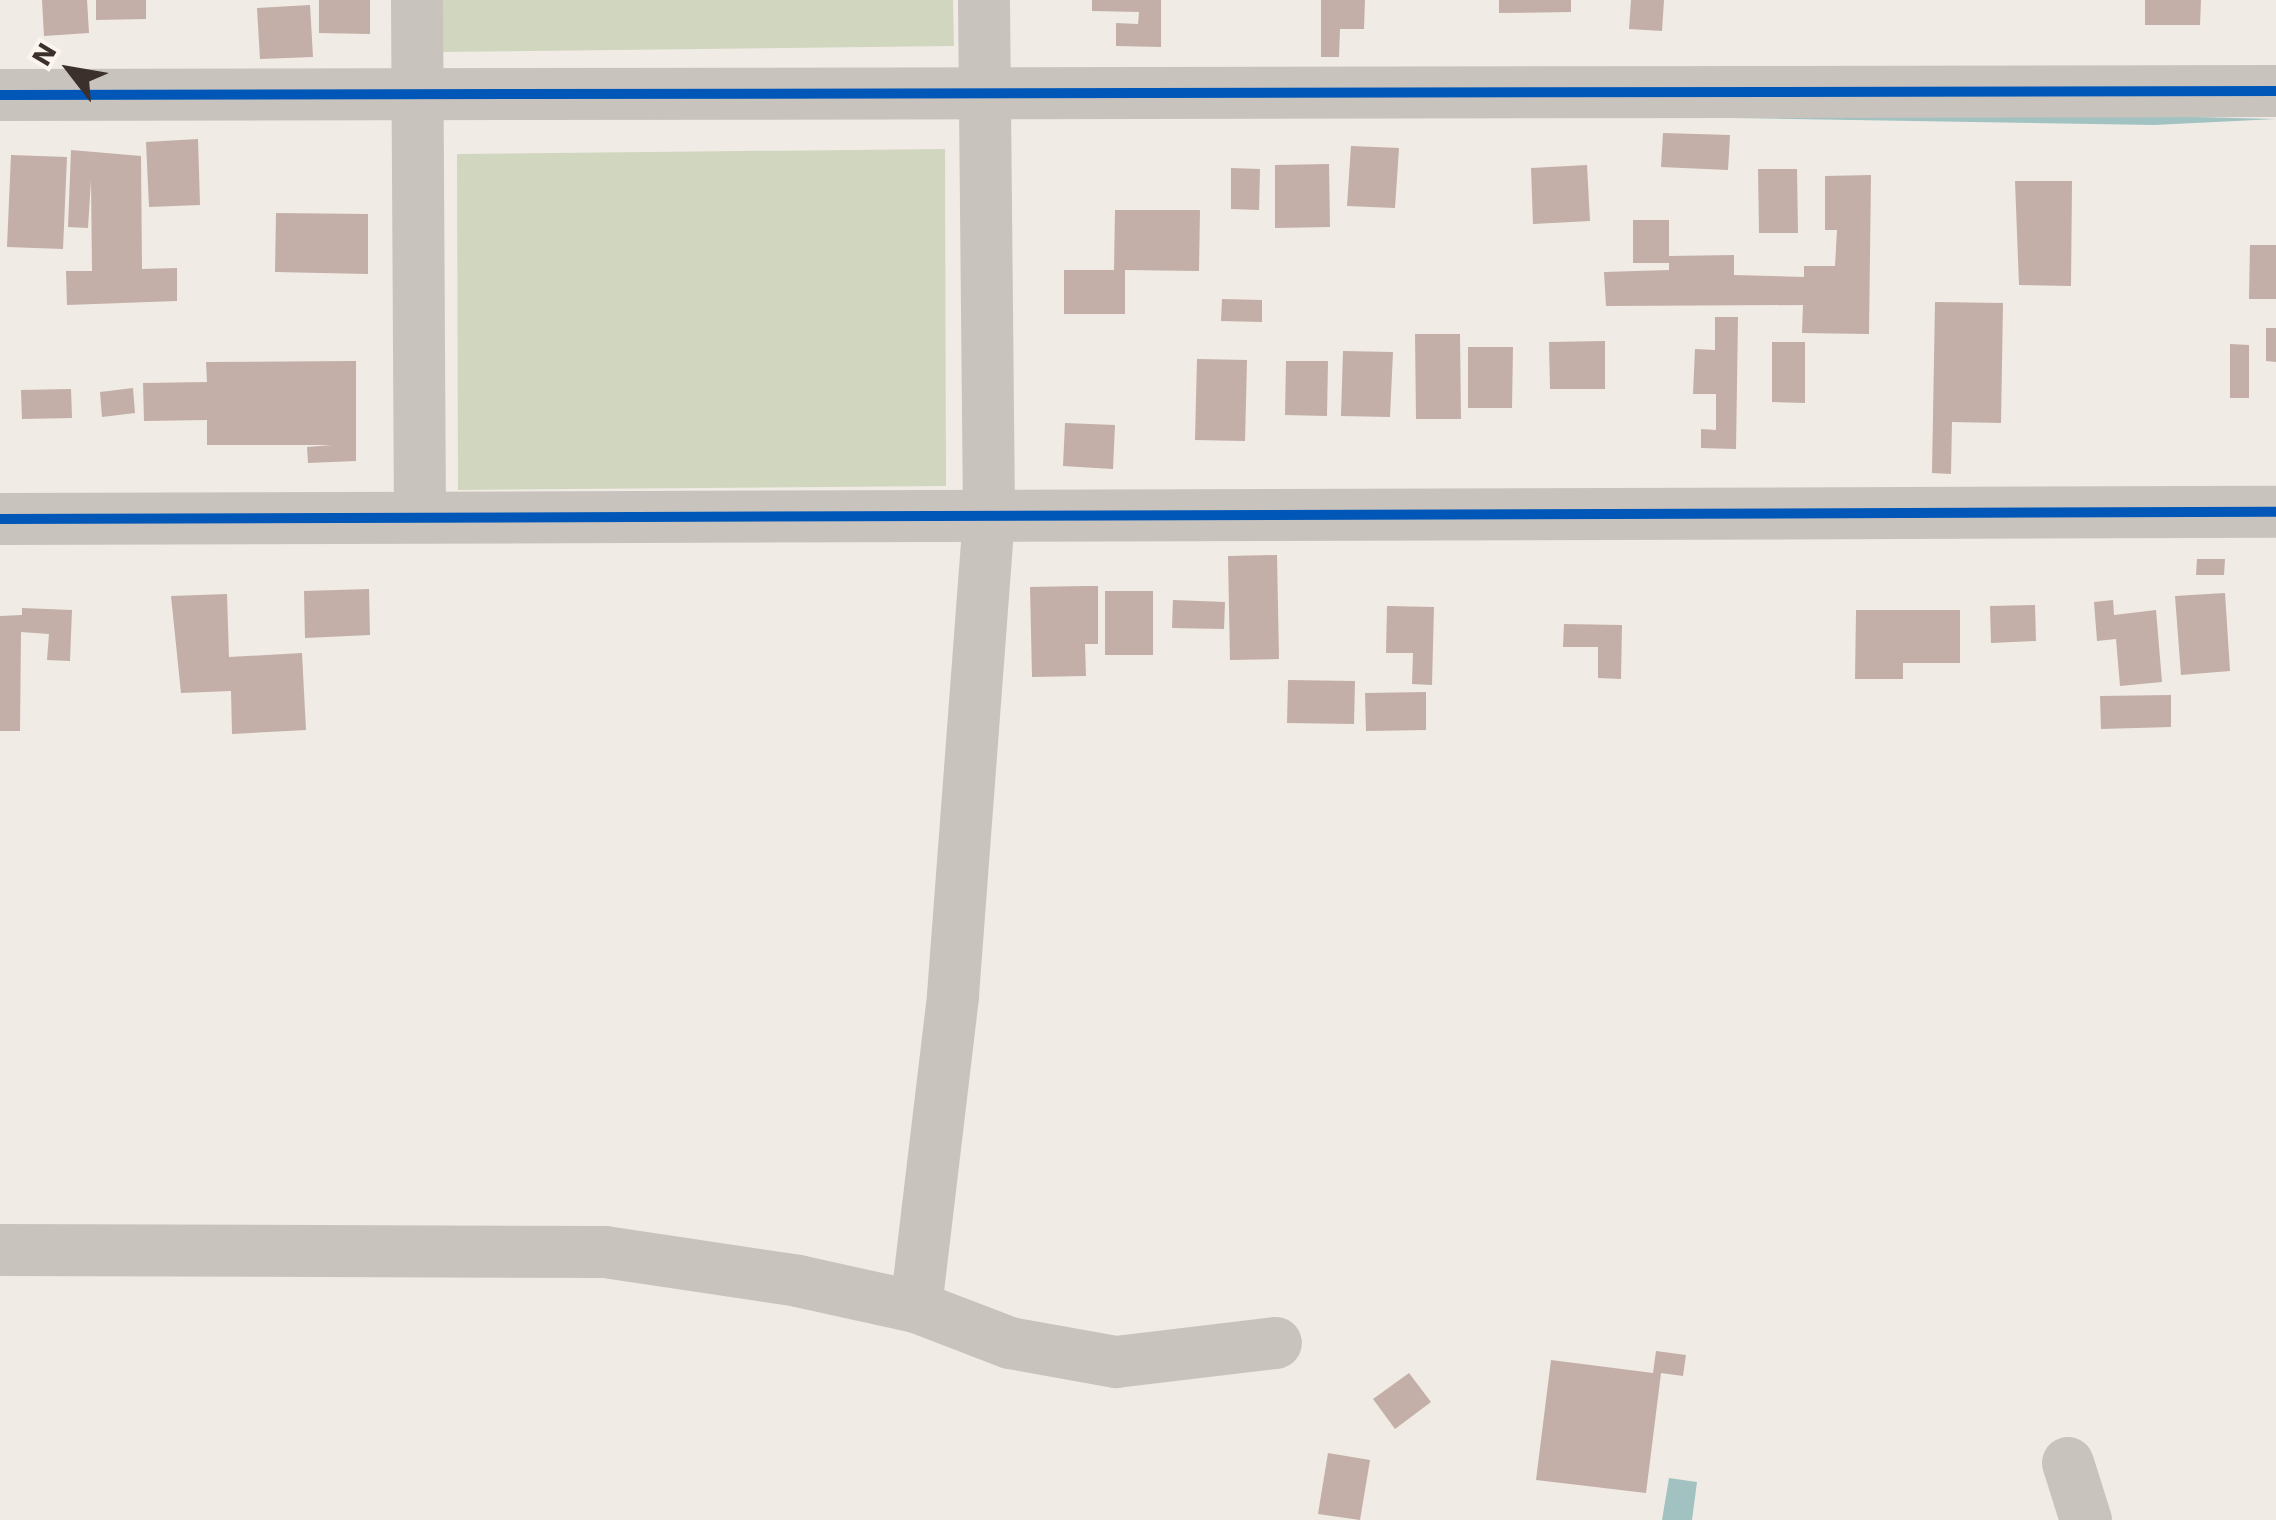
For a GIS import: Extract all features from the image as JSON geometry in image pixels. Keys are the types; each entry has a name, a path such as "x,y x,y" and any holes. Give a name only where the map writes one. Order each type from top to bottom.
{"street":[{"path":"417,0 420,514"},
{"path":"916,1307 953,995 989,515 984,0"},
{"path":"0,94 2276,91"},
{"path":"0,519 420,514 2276,512"},
{"path":"0,1250 605,1252 681,1259 916,1307 1010,1344 1116,1362 1276,1343"},
{"path":"2068,1463 2086,1520"}],"green space":[{"path":"439,0 953,0 954,46 439,52"},
{"path":"945,149 946,486 458,490 457,154"}],"water":[{"path":"2116,115 2276,119 2154,125 1616,116"},
{"path":"1669,1478 1697,1482 1692,1520 1662,1520"}],"building":[{"path":"42,0 87,0 89,33 44,36"},
{"path":"96,0 146,0 146,19 96,20"},
{"path":"319,0 370,0 370,34 319,33"},
{"path":"1092,0 1161,0 1161,47 1116,46 1116,23 1138,24 1139,12 1092,11"},
{"path":"1321,0 1365,0 1364,29 1340,29 1339,57 1321,57"},
{"path":"1499,0 1571,0 1571,12 1499,13"},
{"path":"1631,0 1664,0 1662,31 1629,29"},
{"path":"2145,0 2201,0 2200,25 2145,25"},
{"path":"310,5 313,57 260,59 257,8"},
{"path":"1663,133 1730,135 1728,170 1661,167"},
{"path":"198,139 200,205 149,207 146,142"},
{"path":"1351,146 1399,148 1395,208 1347,206"},
{"path":"71,150 141,156 142,269 177,268 177,301 67,305 66,271 92,271 91,180 88,228 68,227"},
{"path":"11,155 67,157 63,249 7,247"},
{"path":"1329,164 1330,227 1275,228 1275,165"},
{"path":"1587,165 1590,221 1533,224 1531,168"},
{"path":"1231,168 1260,169 1259,210 1231,209"},
{"path":"1758,169 1797,169 1798,233 1759,233"},
{"path":"1871,175 1869,334 1802,333 1803,305 1606,306 1604,272 1669,270 1669,263 1633,263 1633,220 1669,220 1669,256 1734,255 1734,275 1804,277 1804,266 1835,266 1837,230 1825,230 1825,176"},
{"path":"2015,181 2072,181 2071,286 2019,285"},
{"path":"1115,210 1200,210 1199,271 1125,270 1125,314 1064,314 1064,270 1114,270"},
{"path":"276,213 368,214 368,274 275,272"},
{"path":"2250,245 2276,245 2276,299 2249,299"},
{"path":"1222,299 1262,300 1262,322 1221,321"},
{"path":"1935,302 2003,303 2001,423 1952,422 1951,474 1932,473"},
{"path":"1715,317 1738,317 1736,449 1701,448 1701,429 1716,430 1716,394 1693,394 1695,349 1715,350"},
{"path":"2266,328 2276,328 2276,362 2266,361"},
{"path":"1415,334 1460,334 1461,419 1416,419"},
{"path":"1605,341 1605,389 1550,389 1549,342"},
{"path":"1772,342 1805,342 1805,403 1772,402"},
{"path":"2230,344 2249,345 2249,398 2230,398"},
{"path":"1468,347 1513,347 1512,408 1468,408"},
{"path":"1343,351 1393,352 1390,417 1341,416"},
{"path":"1197,359 1247,360 1245,441 1195,440"},
{"path":"356,361 356,461 308,463 307,447 332,445 207,445 207,420 144,421 143,383 207,382 206,362"},
{"path":"1286,361 1328,361 1327,416 1285,415"},
{"path":"133,388 135,413 102,417 100,392"},
{"path":"71,389 72,418 22,419 21,390"},
{"path":"1065,423 1115,425 1113,469 1063,466"},
{"path":"1277,555 1279,659 1230,660 1228,556"},
{"path":"2197,559 2225,559 2224,575 2196,575"},
{"path":"1098,586 1098,644 1085,644 1086,676 1032,677 1030,587"},
{"path":"369,589 370,635 305,638 304,591"},
{"path":"1105,591 1153,591 1153,655 1105,655"},
{"path":"2225,593 2230,671 2181,675 2175,596"},
{"path":"227,594 229,657 302,653 306,730 232,734 231,691 181,693 171,596"},
{"path":"1173,600 1225,602 1224,629 1172,628"},
{"path":"2113,600 2114,615 2156,610 2162,682 2120,686 2116,639 2097,641 2094,602"},
{"path":"2035,605 2036,641 1991,643 1990,606"},
{"path":"1387,606 1434,607 1432,685 1412,684 1413,653 1386,653"},
{"path":"22,608 72,610 70,661 47,660 49,634 21,632 20,731 0,731 0,616 22,615"},
{"path":"1856,610 1960,610 1960,663 1903,663 1903,679 1855,679"},
{"path":"1564,624 1622,625 1621,679 1598,678 1598,647 1563,647"},
{"path":"1288,680 1355,681 1354,724 1287,723"},
{"path":"1426,692 1426,730 1366,731 1365,693"},
{"path":"2171,695 2171,727 2101,729 2100,696"},
{"path":"1656,1351 1686,1355 1683,1376 1661,1373 1646,1493 1536,1480 1551,1360 1653,1373"},
{"path":"1409,1373 1431,1402 1395,1429 1373,1399"},
{"path":"1328,1453 1370,1460 1360,1520 1318,1514"}],"cycle path":[{"path":"0,95 2276,91"},
{"path":"0,519 2276,512"}]}
